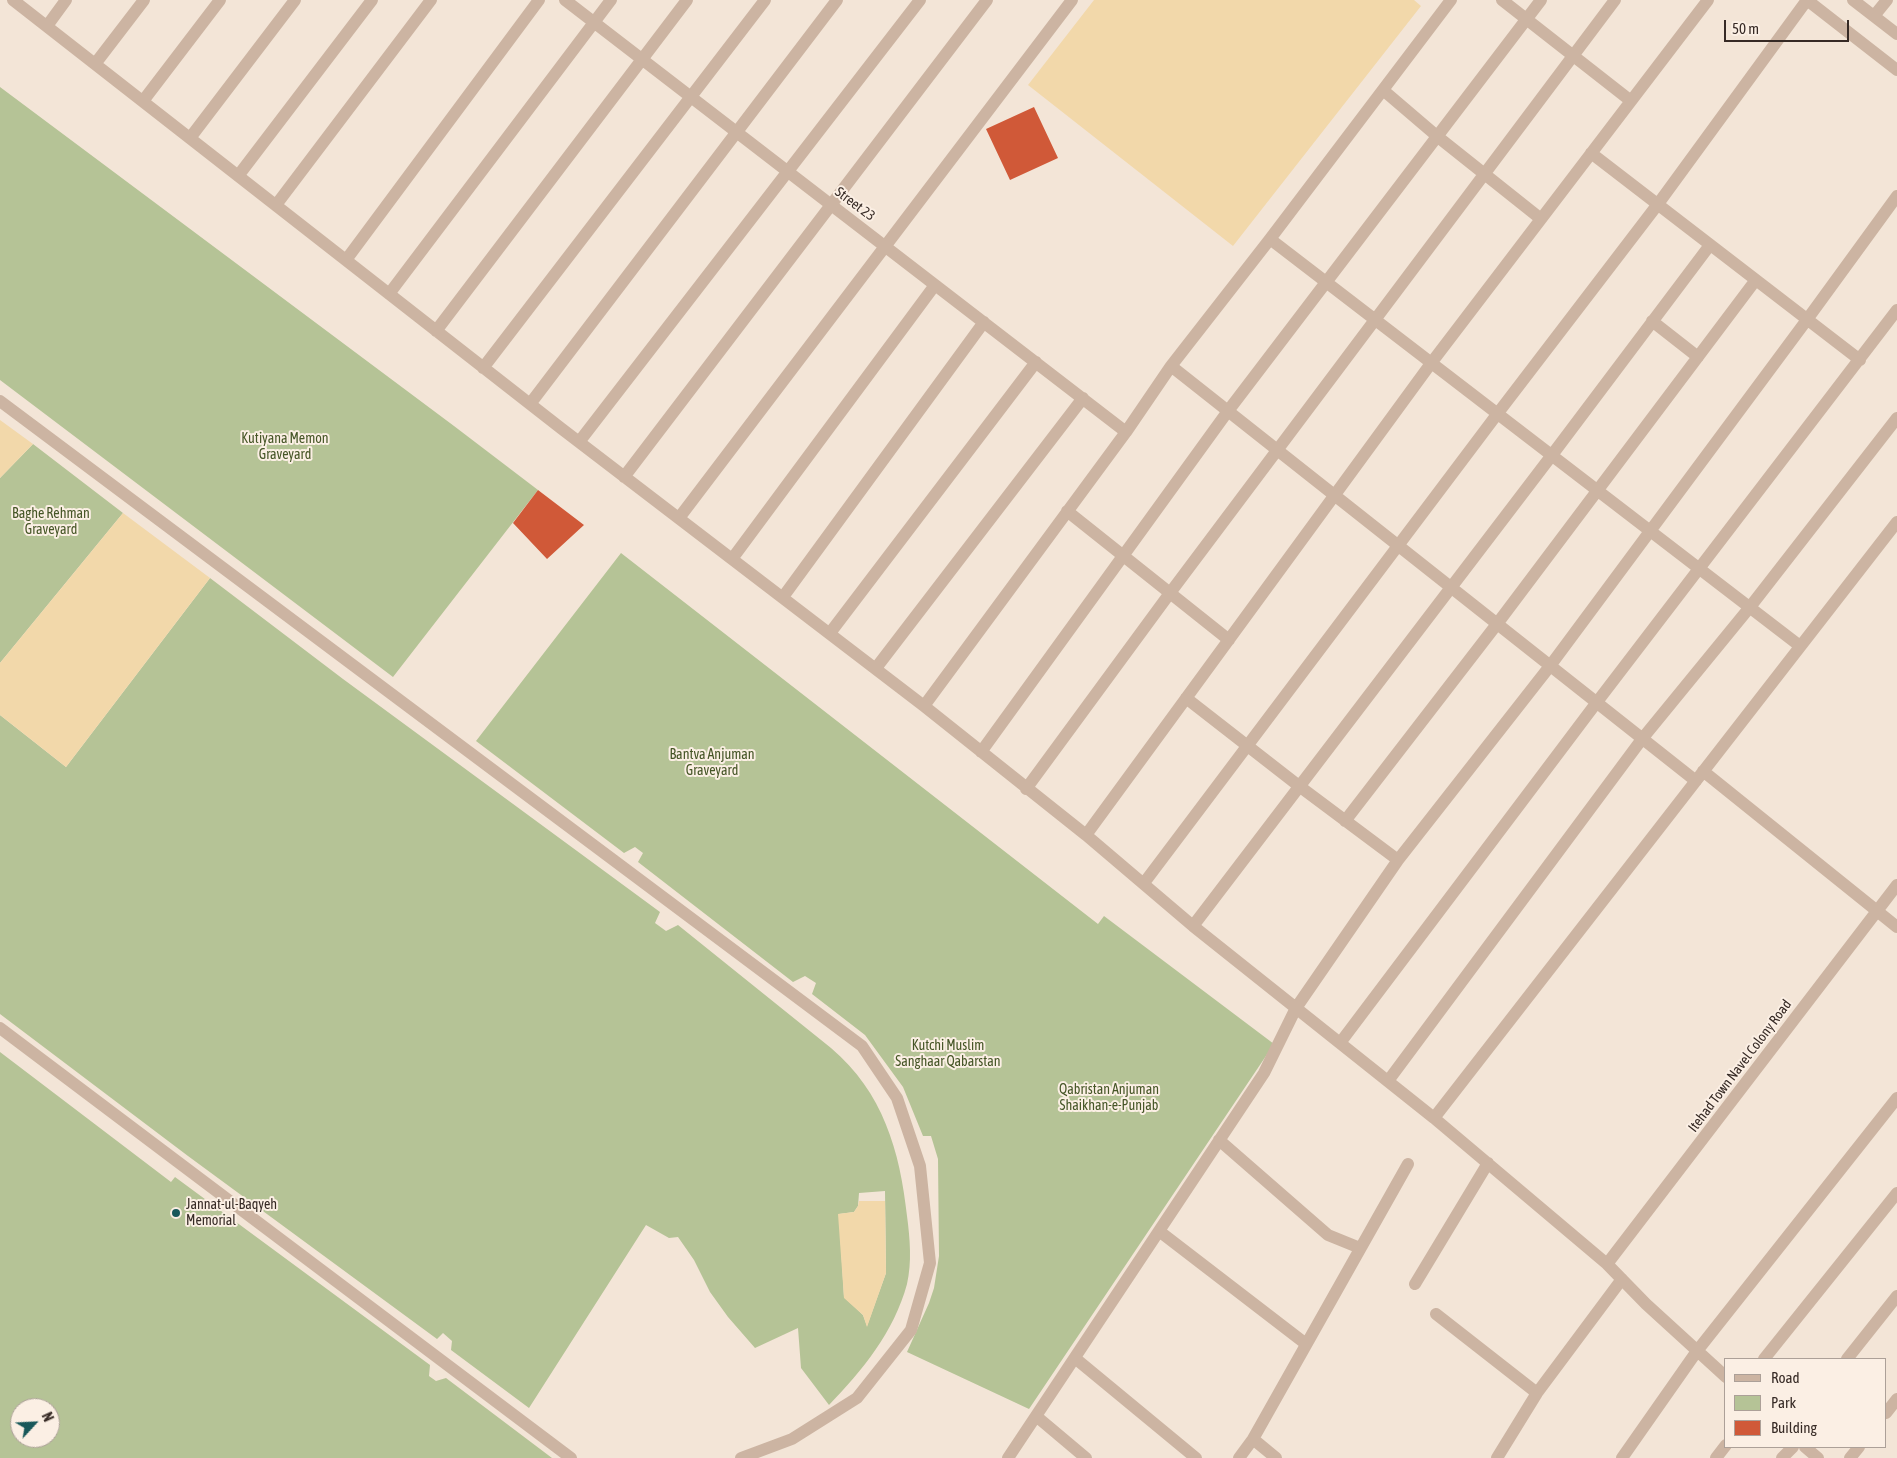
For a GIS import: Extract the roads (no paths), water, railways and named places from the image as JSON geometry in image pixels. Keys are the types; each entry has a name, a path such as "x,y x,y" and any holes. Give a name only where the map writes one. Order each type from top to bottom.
{"street":[{"path":"13,0 578,442 876,668 1086,835 1193,926 1434,1118 1607,1264 1724,1375"},
{"path":"47,26 66,0"},
{"path":"95,64 144,0"},
{"path":"143,101 220,0"},
{"path":"190,138 295,0"},
{"path":"238,176 372,0"},
{"path":"276,205 431,0"},
{"path":"346,260 539,0"},
{"name":"Street 23","path":"564,0 1126,432"},
{"path":"389,294 611,0"},
{"path":"436,331 687,0"},
{"path":"483,368 765,0"},
{"path":"530,404 837,0"},
{"path":"578,442 920,0"},
{"path":"624,477 987,0"},
{"path":"679,518 1072,0"},
{"path":"924,706 1126,432 1171,366 1451,0"},
{"path":"1502,0 1631,101"},
{"path":"981,752 1228,411 1541,0"},
{"path":"1026,789 1615,0"},
{"path":"1086,835 1432,362 1708,0"},
{"path":"1144,883 1658,204 1807,0 1897,70"},
{"path":"1853,0 1897,34"},
{"path":"1874,16 1887,0"},
{"path":"1383,90 1438,137 1541,219"},
{"path":"1591,153 1806,321 1860,360"},
{"path":"1008,1458 1264,1073 1296,1008 1398,860 1550,666 1897,196"},
{"path":"1270,239 1800,646"},
{"path":"1193,926 1710,245"},
{"path":"1345,821 1497,624 1755,281"},
{"path":"732,559 935,285"},
{"path":"1340,1043 1597,702 1897,310"},
{"path":"1652,320 1698,357"},
{"path":"783,597 984,322"},
{"path":"830,633 1036,362"},
{"path":"1171,366 1642,739 1699,776 1897,927"},
{"path":"876,668 1084,398"},
{"path":"0,401 862,1046 897,1098 920,1166 930,1263 911,1330 857,1398 792,1439 741,1458"},
{"path":"1388,1081 1642,739 1750,607 1897,418"},
{"path":"1067,511 1228,640"},
{"path":"1434,1118 1897,522"},
{"path":"1186,698 1398,860"},
{"name":"Itehad Town Navel Colony Road","path":"1607,1264 1897,885"},
{"path":"0,1028 571,1458"},
{"path":"1622,1458 1697,1351 1897,1098"},
{"path":"1220,1140 1328,1236 1360,1248"},
{"path":"1239,1458 1253,1439 1408,1164"},
{"path":"1414,1284 1488,1164"},
{"path":"1765,1358 1897,1193"},
{"path":"1159,1231 1306,1344"},
{"path":"1497,1458 1537,1393 1622,1279"},
{"path":"1848,1358 1897,1296"},
{"path":"1436,1314 1537,1393"},
{"path":"1075,1358 1196,1458"},
{"path":"1887,1413 1897,1400"},
{"path":"1036,1416 1086,1458"},
{"path":"1253,1439 1276,1458"},
{"path":"1716,1458 1724,1448"},
{"path":"1782,1458 1792,1448"},
{"path":"1806,1448 1818,1458"},
{"path":"1850,1458 1858,1448"}],"place":[{"name":"Jannat-ul-Baqyeh Memorial","path":"176,1213"}],"park label":[{"name":"Kutiyana Memon Graveyard","path":"285,448"},
{"name":"Baghe Rehman Graveyard","path":"51,522"},
{"name":"Bantva Anjuman Graveyard","path":"712,764"},
{"name":"Kutchi Muslim Sanghaar Qabarstan","path":"948,1054"},
{"name":"Qabristan Anjuman Shaikhan-e-Punjab","path":"1109,1098"}]}
